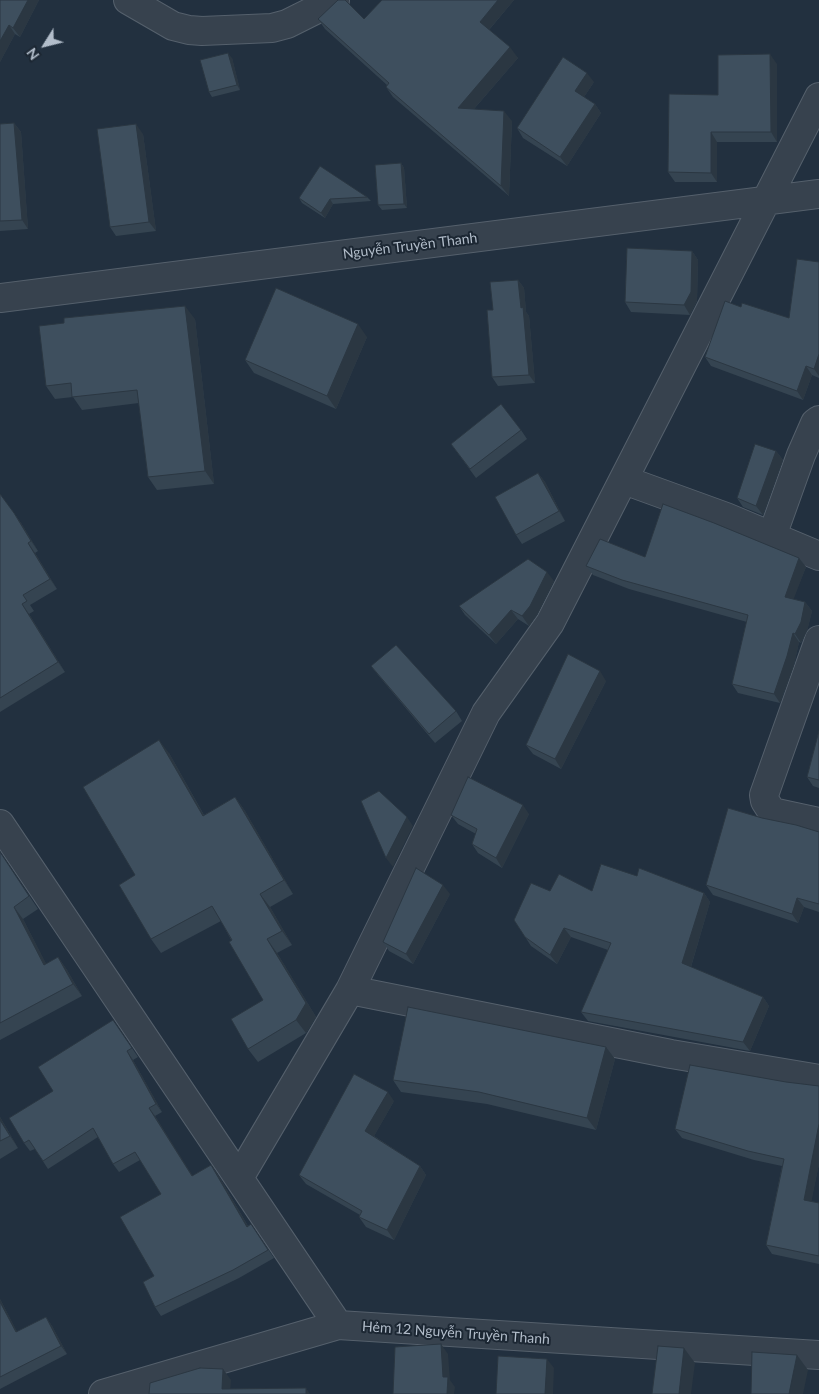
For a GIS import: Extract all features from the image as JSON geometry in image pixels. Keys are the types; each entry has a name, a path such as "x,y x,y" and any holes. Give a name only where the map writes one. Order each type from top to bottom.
{"street":[{"path":"128,0 173,26 202,31 272,28 287,24 335,0"},
{"path":"239,1178 350,990 486,713 550,623 819,97"},
{"name":"Nguyễn Truyền Thanh","path":"0,298 819,194"},
{"path":"772,536 801,455 814,423 819,420"},
{"path":"624,480 726,517 819,556"},
{"path":"819,640 764,795 765,802 772,812 819,822"},
{"path":"0,824 338,1325"},
{"path":"350,990 671,1054 819,1079"},
{"name":"Hẻm 12 Nguyễn Truyền Thanh","path":"103,1394 338,1325 819,1355"}],"building":[{"path":"0,0 28,0 13,28 9,25 0,41"},
{"path":"338,0 345,0 364,19 382,0 498,0 480,22 510,47 458,108 504,111 501,186 386,87 389,83 318,19"},
{"path":"228,53 237,85 209,92 200,60"},
{"path":"770,54 771,132 711,132 711,173 668,172 669,94 718,95 718,55"},
{"path":"563,57 587,73 575,91 595,104 560,157 517,128"},
{"path":"14,123 22,220 0,221 0,124"},
{"path":"136,124 149,222 110,227 97,129"},
{"path":"401,163 404,204 378,205 375,165"},
{"path":"320,166 367,197 330,199 321,213 299,198"},
{"path":"627,248 692,251 691,292 684,305 625,302"},
{"path":"797,259 819,262 819,354 814,369 806,366 797,391 705,357 725,301 741,307 742,303 789,318"},
{"path":"518,280 521,308 523,307 529,375 492,377 487,310 493,310 490,282"},
{"path":"276,288 358,324 327,396 245,360"},
{"path":"185,306 205,471 148,477 137,390 72,397 71,383 46,386 39,326 64,323 64,318"},
{"path":"501,404 521,430 470,469 451,444"},
{"path":"755,444 776,451 756,506 737,498"},
{"path":"538,473 559,511 516,535 495,497"},
{"path":"0,494 31,541 28,543 50,579 23,595 27,601 22,604 58,662 0,698"},
{"path":"663,504 799,558 785,597 805,602 801,622 795,634 793,633 774,694 732,684 748,615 622,580 586,566 600,539 645,557"},
{"path":"528,559 547,572 530,606 522,616 511,610 489,635 459,606"},
{"path":"396,645 456,711 429,734 371,666"},
{"path":"568,654 600,671 555,759 526,745"},
{"path":"819,731 819,780 807,777"},
{"path":"159,740 203,816 235,797 284,880 260,894 282,931 267,939 306,1003 296,1020 248,1049 231,1019 263,1000 229,942 232,940 212,906 151,939 119,885 135,875 83,787"},
{"path":"468,777 523,805 496,858 472,844 477,829 451,815"},
{"path":"379,791 407,817 386,858 361,801"},
{"path":"728,808 819,832 819,904 797,898 792,914 706,885"},
{"path":"0,852 29,896 14,907 44,965 58,957 73,984 0,1023"},
{"path":"601,864 637,876 639,868 704,893 682,963 763,997 743,1042 581,1012 611,943 564,928 550,955 525,937 514,920 531,883 550,891 559,874 592,891"},
{"path":"416,868 443,885 406,954 383,942"},
{"path":"408,1007 606,1047 587,1118 479,1092 393,1080"},
{"path":"113,1020 132,1048 127,1051 156,1104 149,1108 192,1176 211,1165 247,1227 251,1224 268,1250 233,1270 155,1307 143,1282 154,1276 120,1217 161,1194 135,1152 113,1164 93,1128 43,1161 29,1140 24,1143 9,1118 53,1091 38,1067"},
{"path":"690,1065 819,1086 819,1124 804,1200 819,1203 819,1256 766,1245 784,1159 748,1151 675,1129"},
{"path":"354,1074 388,1092 365,1131 420,1166 387,1230 359,1217 362,1211 299,1175"},
{"path":"0,1120 10,1136 0,1141"},
{"path":"0,1302 16,1332 46,1317 61,1346 0,1377"},
{"path":"441,1344 443,1377 448,1377 447,1394 393,1394 395,1347"},
{"path":"658,1346 684,1348 679,1394 652,1394"},
{"path":"752,1352 797,1355 789,1394 751,1394"},
{"path":"498,1356 547,1359 545,1394 496,1394"},
{"path":"200,1368 223,1369 222,1389 306,1388 306,1394 149,1394 150,1383"}]}
